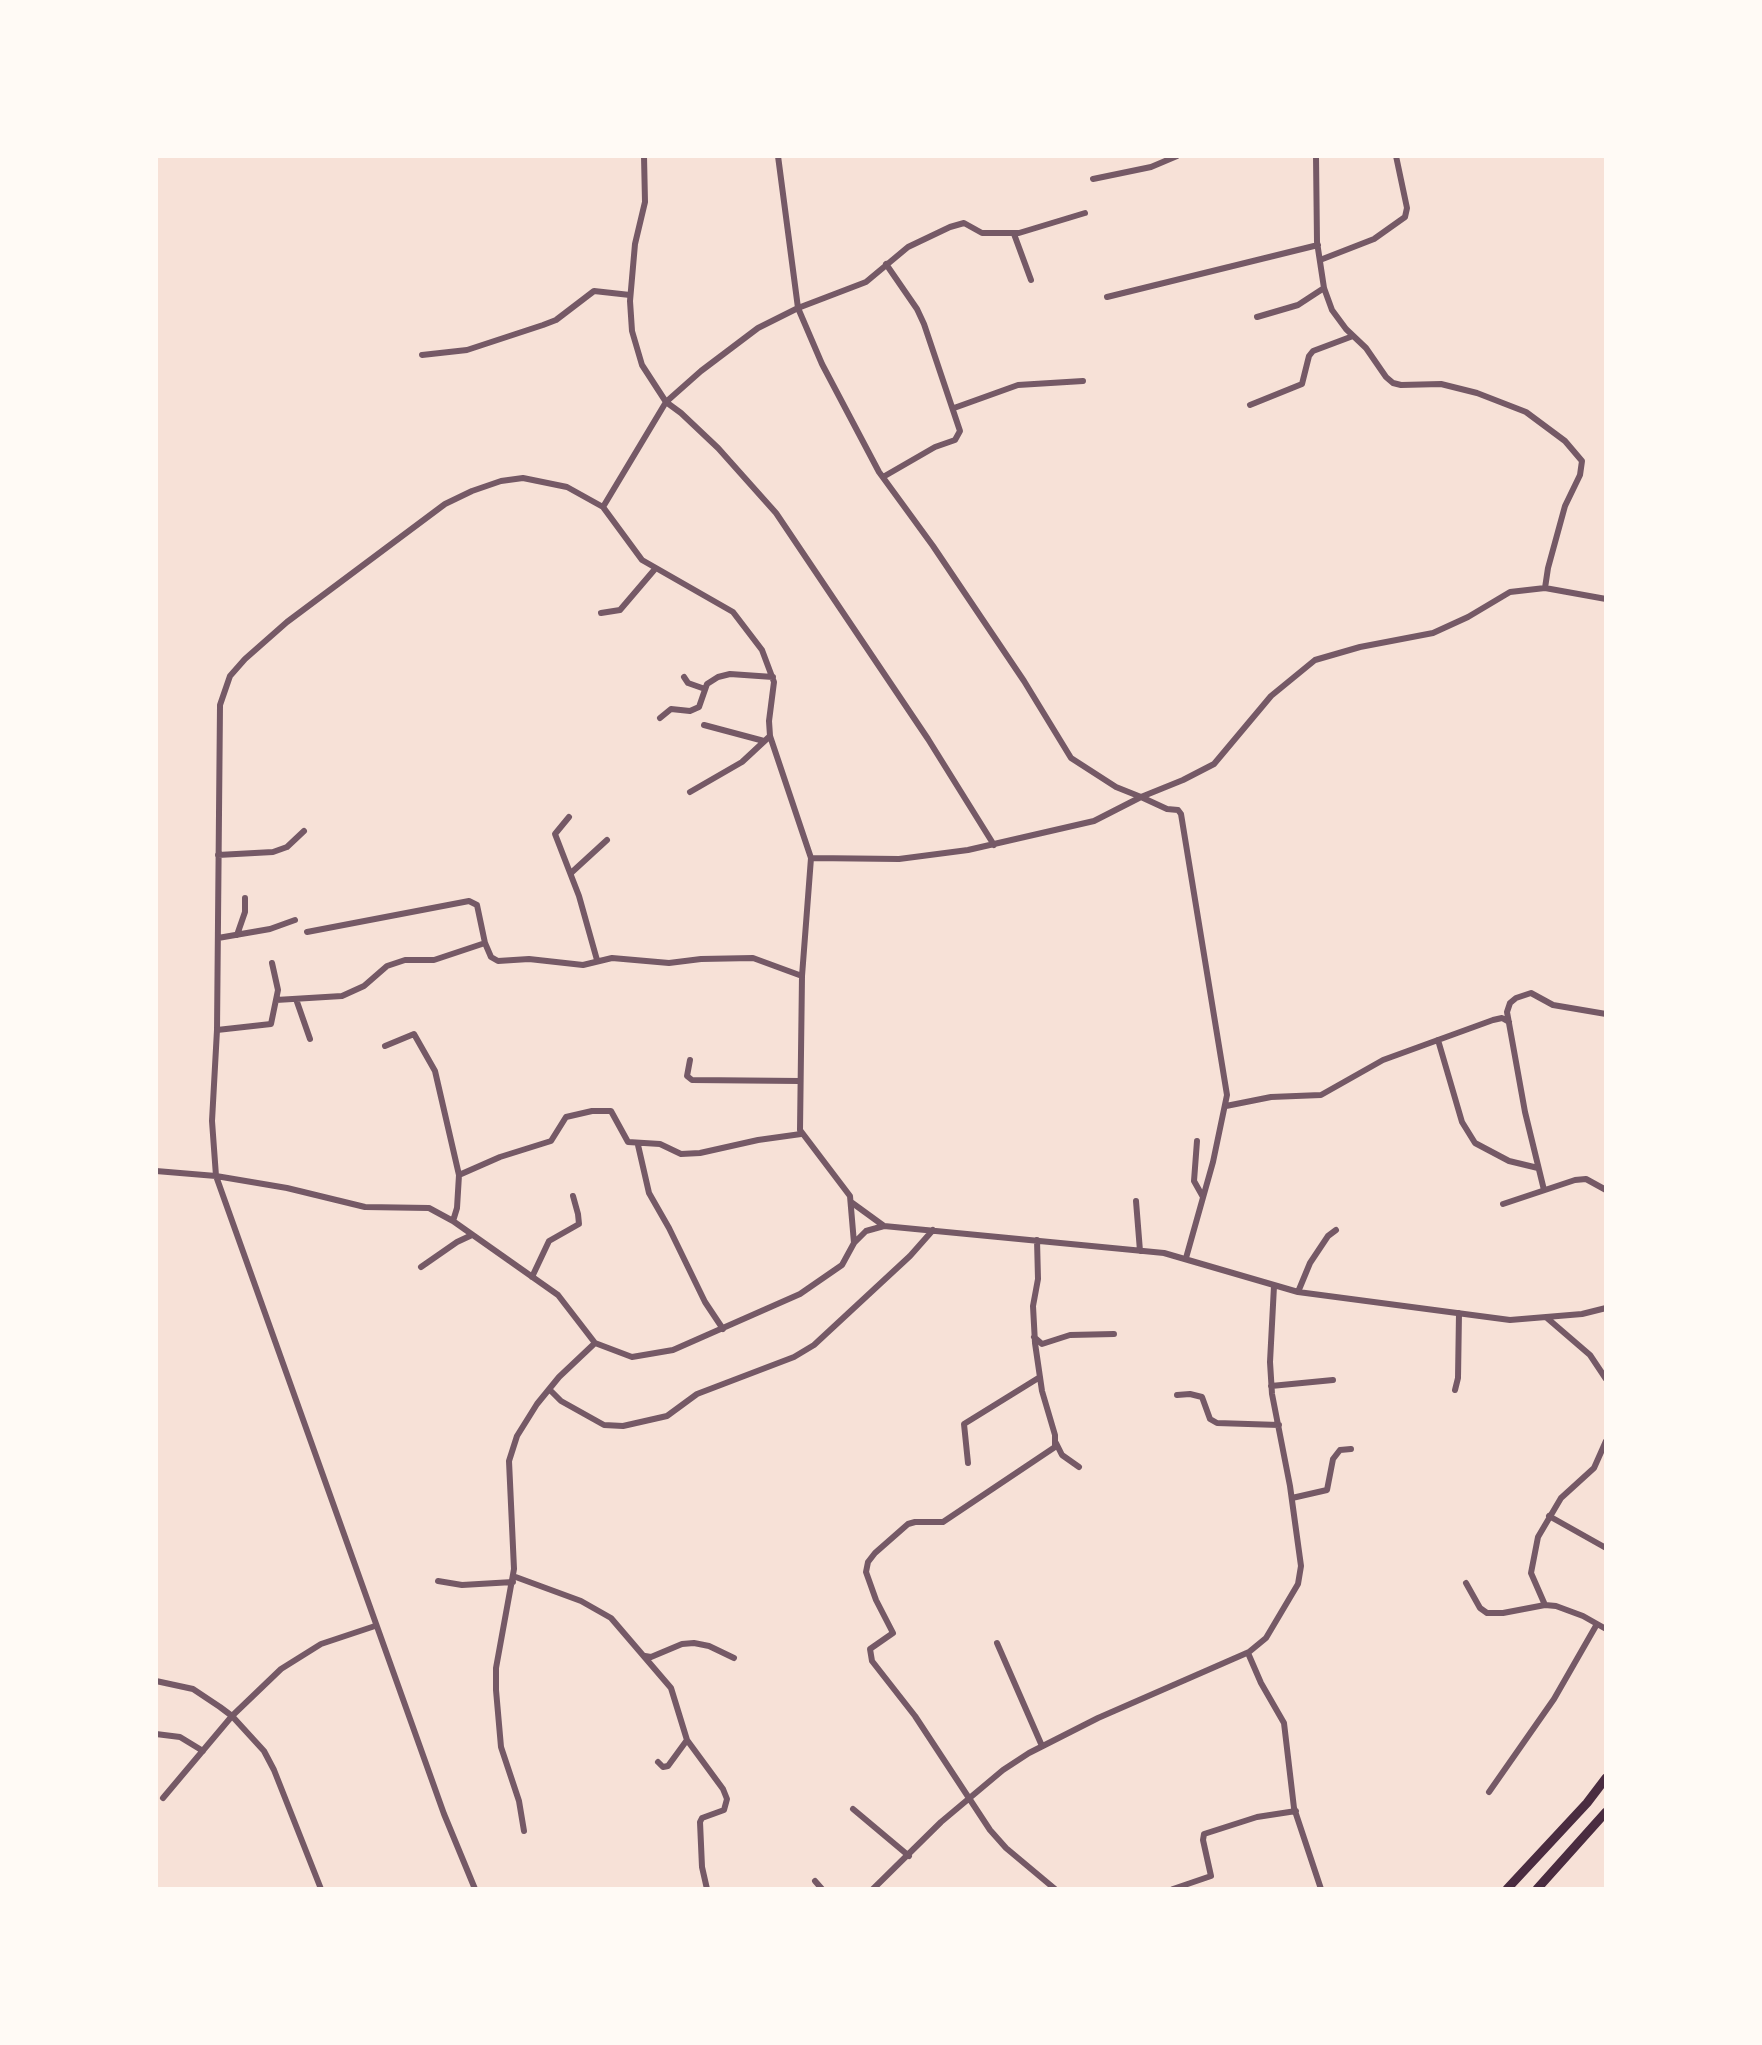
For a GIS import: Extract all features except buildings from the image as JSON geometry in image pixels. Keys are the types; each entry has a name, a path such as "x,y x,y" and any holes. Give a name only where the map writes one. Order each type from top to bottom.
{"main road":[{"path":"1507,1889 1587,1803 1606,1778"},
{"path":"1537,1889 1606,1812"}],"street":[{"path":"644,156 645,202 628,294 632,331 642,365 666,402 688,418 718,448 776,513 919,726 994,845"},
{"path":"778,156 798,308 822,364 883,477 1024,681 1071,758 1116,787 1181,814 1227,1095 1186,1258"},
{"path":"1093,179 1151,167 1177,156"},
{"path":"1316,156 1318,245 1324,288 1332,310 1393,383 1441,384 1477,393 1526,412 1565,441 1582,461 1580,475 1565,506 1545,588"},
{"path":"1320,260 1374,239 1405,217 1407,208 1396,156"},
{"path":"603,507 666,402 758,328 798,308 866,282 908,247 961,223 982,233 1014,234 1085,213"},
{"path":"1014,234 1031,280"},
{"path":"1107,297 1318,245"},
{"path":"883,477 935,447 956,439 960,429 917,309 886,264"},
{"path":"1257,317 1298,305 1324,288"},
{"path":"422,355 467,350 543,325 556,320 594,291 628,294"},
{"path":"1250,405 1302,384 1313,351 1353,336"},
{"path":"954,408 1018,385 1083,381"},
{"path":"475,1889 375,1626 216,1176 212,1121 217,1030 220,705 230,676 287,622 445,504 501,481 523,478 567,487 603,507 642,560 733,612 762,650 773,677 774,696 767,738 811,858 802,976 801,1134 846,1190 851,1202 854,1243"},
{"path":"601,613 620,610 655,569"},
{"path":"811,858 899,859 994,845 1094,821 1214,764 1271,696 1315,660 1360,647 1433,633 1510,592 1545,588 1606,599"},
{"path":"660,718 671,709 690,711 699,707 707,684 730,674 773,677"},
{"path":"684,677 688,683 705,689"},
{"path":"704,725 767,738"},
{"path":"690,792 742,762 767,738"},
{"path":"569,817 555,834 571,873 597,960"},
{"path":"218,855 273,852 287,847 304,831"},
{"path":"571,873 607,840"},
{"path":"237,935 245,912 245,898"},
{"path":"307,932 469,901 479,908 485,943 491,957 498,961 529,959 583,965 612,958 669,963 753,958 802,976"},
{"path":"218,938 270,929 295,920"},
{"path":"276,1000 342,996 364,986 387,966 405,960 434,960 485,943"},
{"path":"217,1030 271,1024 277,979 272,963"},
{"path":"1544,1190 1511,1044 1507,1012 1510,1003 1521,994 1531,993 1553,1005 1606,1014"},
{"path":"296,999 310,1039"},
{"path":"1226,1106 1271,1097 1321,1095 1383,1060 1493,1020 1502,1018 1509,1022"},
{"path":"385,1046 414,1034 435,1071 459,1175 453,1221"},
{"path":"1438,1040 1462,1122 1475,1143 1494,1155 1538,1168"},
{"path":"690,1060 687,1076 692,1080 800,1081"},
{"path":"459,1175 500,1157 551,1141 566,1117 581,1112 611,1111 625,1140 638,1145 660,1144 690,1155 801,1134"},
{"path":"1197,1141 1194,1181 1203,1197"},
{"path":"638,1145 649,1193 701,1295 723,1329"},
{"path":"156,1171 216,1176 318,1193 365,1207 421,1207 439,1213 564,1301 595,1343 620,1355 647,1357 673,1350 800,1294 837,1270 847,1259 854,1243 866,1231 884,1226 1140,1251 1186,1258 1298,1292 1510,1320 1547,1318 1606,1308"},
{"path":"1503,1204 1586,1179 1606,1190"},
{"path":"532,1277 549,1241 579,1224 573,1196"},
{"path":"1136,1201 1140,1251"},
{"path":"851,1202 884,1226"},
{"path":"549,1389 561,1401 604,1425 623,1426 667,1416 697,1394 794,1357 814,1345 891,1275 933,1230"},
{"path":"1298,1292 1310,1263 1328,1236 1336,1230"},
{"path":"421,1267 472,1235"},
{"path":"1037,1240 1038,1279 1033,1306 1040,1377 1056,1443 1062,1455 1079,1467"},
{"path":"873,1889 967,1799 1003,1770 1098,1718 1248,1653 1266,1638 1300,1577 1292,1498 1271,1386 1274,1286"},
{"path":"1455,1390 1459,1313"},
{"path":"1547,1318 1583,1348 1606,1379"},
{"path":"1034,1337 1042,1344 1070,1335 1114,1334"},
{"path":"524,1831 519,1801 501,1747 496,1690 496,1668 513,1579 509,1461 517,1436 549,1389 595,1343"},
{"path":"968,1463 964,1424 1040,1377"},
{"path":"1271,1386 1333,1380"},
{"path":"1177,1395 1202,1397 1210,1419 1217,1423 1279,1425"},
{"path":"1545,1605 1531,1573 1538,1537 1561,1498 1594,1468 1606,1441"},
{"path":"1055,1889 1006,1848 967,1799 915,1716 872,1661 870,1649 893,1633 866,1572 868,1562 875,1553 908,1524 943,1522 1048,1453 1056,1443"},
{"path":"1292,1498 1327,1490 1333,1459 1340,1450 1351,1449"},
{"path":"1549,1516 1606,1548"},
{"path":"438,1581 462,1585 513,1579 600,1611 627,1635 675,1695 687,1740 727,1799 724,1810 702,1818 700,1822 702,1867 707,1889"},
{"path":"1466,1583 1480,1608 1487,1613 1545,1605 1565,1608 1606,1629"},
{"path":"1489,1792 1554,1699 1597,1624"},
{"path":"163,1798 232,1716 295,1658 321,1644 375,1626"},
{"path":"645,1656 651,1657 682,1644 694,1643 709,1646 734,1658"},
{"path":"997,1643 1042,1746"},
{"path":"1248,1653 1284,1723 1296,1811 1321,1889"},
{"path":"156,1681 193,1689 232,1716 270,1760 321,1889"},
{"path":"156,1734 180,1737 203,1751"},
{"path":"658,1762 663,1767 668,1766 687,1740"},
{"path":"853,1809 909,1856"},
{"path":"1173,1889 1211,1876 1204,1834 1257,1817 1296,1811"},
{"path":"815,1881 822,1889"}]}
